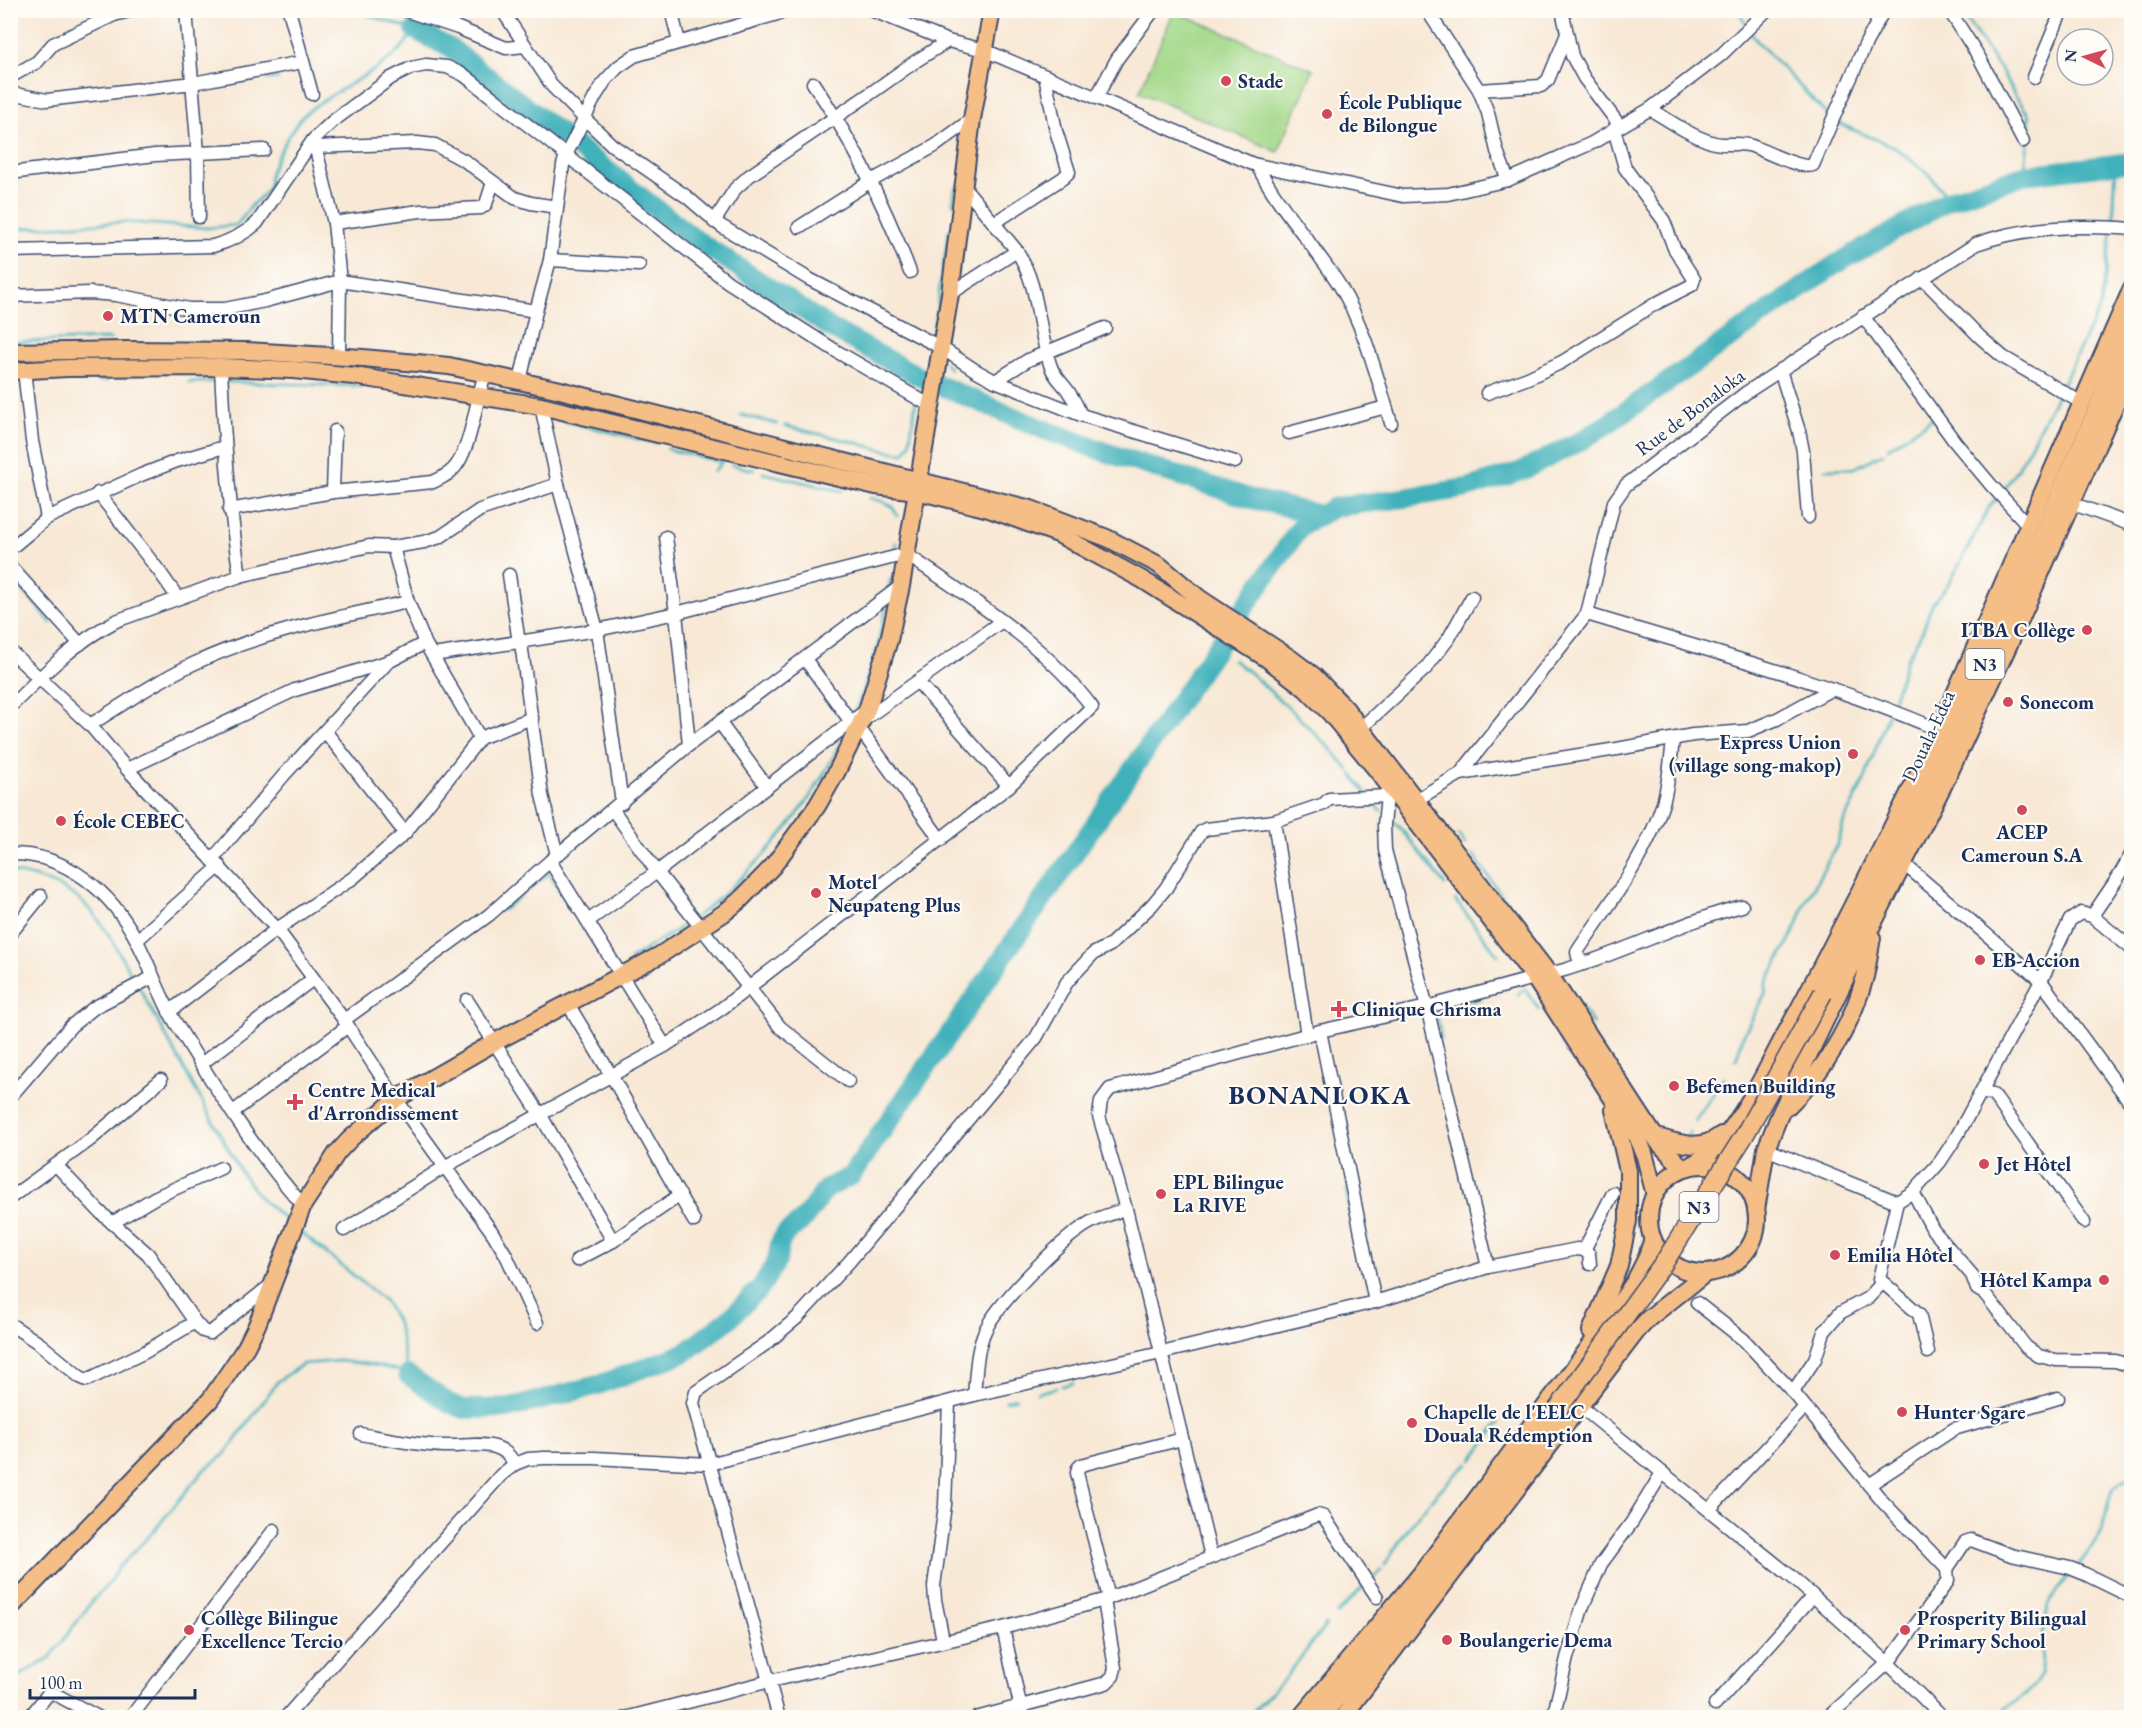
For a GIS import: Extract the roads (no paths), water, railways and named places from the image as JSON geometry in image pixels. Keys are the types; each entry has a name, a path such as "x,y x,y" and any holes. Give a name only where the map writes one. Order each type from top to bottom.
{"highway":[{"name":"Douala-Edea","path":"1318,1718 1350,1684 1406,1614 1557,1410 1665,1261 1744,1136 1908,833 1958,727 2132,328"}],"main road":[{"path":"10,1608 210,1400 246,1347 301,1209 337,1153 350,1139 396,1099 495,1042 660,955 740,900 773,866 817,806 860,720 886,650 902,586 950,294 972,119 992,10"},
{"path":"1706,1273 1684,1269 1674,1264 1658,1249 1653,1239 1649,1216 1655,1195 1666,1179 1712,1152 1731,1128 1756,1089 1826,957 1939,730 2132,288"},
{"path":"10,352 247,351 339,356 449,366 520,381 918,485 1058,534 1143,580 1195,604 1314,676 1361,728 1395,791 1416,800 1654,1136 1686,1168"},
{"path":"1342,1718 1649,1318 1706,1273 1728,1267 1745,1252 1755,1232 1756,1210 1766,1149 1780,1114 1946,780 2071,503 2125,401 2132,366"},
{"path":"17,370 221,367 338,374 541,406 876,486 918,485"},
{"path":"1258,644 1313,696 1352,739 1541,976 1638,1138 1655,1195"},
{"path":"1579,1361 1619,1266 1628,1221 1628,1171 1611,1095"},
{"path":"1654,1136 1695,1146 1716,1139 1731,1128"},
{"path":"1686,1168 1711,1165 1732,1173 1748,1189 1756,1210"},
{"path":"1300,1718 1420,1575 1579,1361 1635,1281 1653,1239"}],"street":[{"path":"10,77 37,62 53,44 114,15 133,10"},
{"path":"186,10 198,153 199,216"},
{"path":"289,10 312,93"},
{"path":"404,10 458,28 506,48 525,46"},
{"path":"502,10 552,86 583,123 687,197 714,222 939,354 995,381 1081,415 1235,462"},
{"path":"671,10 679,42"},
{"path":"520,381 550,260 563,165 605,81 618,67 634,56 791,10"},
{"path":"871,10 948,41 984,50 1257,165 1403,196 1448,194 1508,180 1592,143 1650,109 1721,55 1767,10"},
{"path":"1096,98 1117,59 1154,10"},
{"path":"1487,393 1562,362 1655,304 1692,285 1694,279 1674,248 1664,221 1625,168 1617,127 1572,56 1562,10"},
{"path":"1650,109 1676,126 1709,142 1725,146 1749,145 1809,167 1813,165 1866,43 1884,10"},
{"path":"1949,10 1979,57 2024,141"},
{"path":"2034,77 2062,10"},
{"path":"1428,11 1479,90 1508,180"},
{"path":"1479,90 1541,86 1548,80 1567,32"},
{"path":"714,222 742,182 948,41"},
{"path":"10,93 47,100 193,83 302,62"},
{"path":"10,251 213,246 229,242 246,233 257,223 333,121 391,78 411,68 426,65 447,67 465,75 568,151 728,282 836,351 932,401"},
{"path":"994,222 1064,178 1069,172 1056,131 1045,75"},
{"path":"813,83 836,117 871,181 910,272"},
{"path":"799,227 871,181 935,146 972,119"},
{"path":"314,144 417,143 435,145 465,161 515,198 557,207"},
{"path":"314,144 334,223 340,281 339,356"},
{"path":"10,173 144,156 264,150"},
{"path":"1257,165 1319,255 1352,309 1370,354 1391,423"},
{"path":"334,223 420,211 481,208 486,204 493,182"},
{"path":"964,187 1017,251 1030,273 1052,370 1070,394 1081,415"},
{"name":"Rue de Bonaloka","path":"1416,800 1460,774 1587,614 1614,502 1626,485 1747,392 1969,248 1994,237 2070,226 2132,229"},
{"path":"950,294 1017,251"},
{"path":"550,260 639,265"},
{"path":"1922,278 2003,357 2082,403"},
{"path":"10,296 116,295 189,309 225,309 266,301 340,281 536,311"},
{"path":"1863,316 1955,442 2028,525"},
{"path":"995,381 1028,360 1105,328"},
{"path":"221,367 229,510 240,576"},
{"path":"17,370 46,518"},
{"path":"1780,370 1803,451 1808,517"},
{"path":"229,510 333,492 433,482 447,475 458,464 465,449 485,374"},
{"path":"541,406 558,483 597,630 618,806 657,872 748,988 789,1036 848,1081"},
{"path":"1289,433 1386,407"},
{"path":"333,492 335,431"},
{"path":"10,549 46,518 98,493 177,461 224,447"},
{"path":"10,707 38,678 100,629 116,621 240,576 369,546 393,547 424,542 440,537 480,510 558,483"},
{"path":"98,493 178,598"},
{"path":"2071,503 2132,525"},
{"path":"666,537 690,745"},
{"path":"393,547 408,602 425,643 480,738"},
{"path":"344,1230 446,1166 665,1046 721,1010 1009,786 1092,707 1048,659 1002,621 906,554 676,613 597,630 433,655"},
{"path":"10,566 80,644"},
{"path":"509,575 542,795 554,858 588,921 665,1046"},
{"path":"232,1112 472,928 690,745 902,586"},
{"path":"1361,728 1426,668 1449,638 1472,597"},
{"path":"90,725 193,664 249,642 303,625 408,602"},
{"path":"1587,614 1832,689 1885,707 1939,730"},
{"path":"588,921 657,872 767,787 1002,621"},
{"path":"127,769 295,690 390,660 425,643"},
{"path":"10,651 90,725 127,769 277,929 346,1023 396,1099 492,1232 506,1255 537,1323"},
{"path":"806,659 860,720 941,840"},
{"path":"137,940 216,863 284,775 390,660"},
{"path":"918,682 1009,786"},
{"path":"1460,774 1617,750 1713,732 1748,731 1759,728 1832,689"},
{"path":"169,1012 277,929 353,878 405,833 480,738 532,718"},
{"path":"720,723 767,787"},
{"path":"325,731 405,833"},
{"path":"1584,964 1577,952 1638,859 1653,831 1664,801 1673,739"},
{"path":"779,1718 693,1402 696,1392 798,1317 849,1262 1036,1038 1067,982 1094,954 1110,945 1152,905 1166,888 1201,832 1206,829 1274,821 1324,804 1329,799 1395,791 1384,825 1385,850 1427,1006 1488,1267"},
{"path":"1274,821 1307,1035"},
{"path":"2092,915 2132,853"},
{"path":"10,854 38,857 60,863 100,890 120,912 137,940 169,1012 232,1112 301,1209"},
{"path":"1904,864 2041,981 2132,1105"},
{"path":"10,934 40,896"},
{"path":"1211,1556 1125,1209 1099,1116 1101,1101 1110,1089 1320,1031 1427,1006 1584,964 1686,923 1742,906"},
{"path":"1928,1352 1919,1314 1882,1283 1879,1275 1897,1202 1913,1192 1940,1162 1951,1145 2041,981 2070,920 2081,913 2092,915 2130,944"},
{"path":"10,1096 71,1026 95,1007 153,977"},
{"path":"201,1064 313,979"},
{"path":"467,1000 540,1114 613,1241"},
{"path":"568,1004 694,1221"},
{"path":"1320,1031 1375,1302"},
{"path":"10,1198 57,1166 161,1080"},
{"path":"1981,1092 1993,1095 1997,1100 2084,1222"},
{"path":"1766,1149 1897,1202"},
{"path":"57,1166 112,1223 148,1254 202,1331 210,1333 273,1284"},
{"path":"112,1223 156,1197 221,1168"},
{"path":"1913,1192 1933,1230 1972,1275 1977,1289 1985,1294 2031,1352 2046,1359 2109,1360 2132,1367"},
{"path":"1584,1250 1613,1193"},
{"path":"577,1260 613,1241 680,1195"},
{"path":"974,1395 980,1347 985,1331 996,1314 1034,1270 1075,1233 1090,1223 1125,1209"},
{"path":"285,1718 501,1475 515,1464 528,1459 594,1458 710,1464 949,1401 1375,1302 1488,1267 1577,1249 1589,1254 1590,1264"},
{"path":"1793,1392 1815,1359 1824,1332 1840,1313 1868,1298 1882,1283"},
{"path":"1697,1303 1744,1340 1793,1392 1896,1517 1947,1569"},
{"path":"10,1324 87,1380 145,1352 195,1322"},
{"path":"1869,1485 1954,1429 2058,1398"},
{"path":"943,1640 934,1586 945,1504 949,1401"},
{"path":"1581,1407 1813,1596 1888,1663 1943,1718"},
{"path":"1709,1510 1805,1407"},
{"path":"361,1434 447,1447 479,1444 507,1453 515,1464"},
{"path":"976,1718 1021,1712 1106,1683 1113,1676 1115,1668 1106,1599 1077,1473 1078,1468 1182,1439"},
{"path":"1553,1718 1579,1618 1601,1564 1642,1507 1662,1473"},
{"path":"625,1718 770,1681 1003,1628 1106,1599 1211,1556 1321,1515 1377,1597"},
{"path":"130,1718 274,1530"},
{"path":"1827,1718 1888,1663 1948,1581 1947,1569 1965,1542 1971,1540 2012,1555 2053,1563 2078,1571 2132,1597"},
{"path":"1715,1705 1813,1596"},
{"path":"1003,1628 1021,1712"},
{"path":"29,1718 48,1694 53,1693 59,1694 100,1718"}],"waterway":[{"path":"353,10 414,30"},
{"path":"1738,10 1746,24"},
{"path":"1960,10 2029,115 2024,175"},
{"path":"10,229 123,222 208,228 237,225 253,204 269,189 270,175 275,161 304,115 387,61 401,48 411,34 415,18"},
{"path":"415,30 452,49 695,239 834,330 918,376 1045,430 1105,452 1252,499 1321,515"},
{"path":"1749,30 1830,118"},
{"path":"267,79 278,78"},
{"path":"1835,122 1894,147 1929,174 1949,200"},
{"path":"408,1375 449,1403 464,1409 510,1408 598,1385 684,1353 728,1320 760,1288 777,1261 780,1243 785,1234 803,1220 827,1188 851,1176 1301,526 1335,507 1467,488 1522,471 1582,440 1609,423 1836,264 1949,200 2024,175 2132,162"},
{"path":"2113,224 2116,163"},
{"path":"953,203 955,188"},
{"path":"939,293 949,230"},
{"path":"2061,387 2101,305 2112,230"},
{"path":"932,337 939,296"},
{"path":"1349,321 1354,334"},
{"path":"15,342 110,339"},
{"path":"928,357 930,346"},
{"path":"945,363 950,369"},
{"path":"923,385 925,373"},
{"path":"96,380 106,381"},
{"path":"189,382 217,382"},
{"path":"224,382 362,386"},
{"path":"10,384 19,383"},
{"path":"2002,492 2022,461 2058,393"},
{"path":"910,440 916,400"},
{"path":"519,411 539,415"},
{"path":"741,415 777,424"},
{"path":"1888,448 1933,418"},
{"path":"564,421 656,443"},
{"path":"785,426 862,444"},
{"path":"905,452 910,443"},
{"path":"863,445 904,453"},
{"path":"667,449 722,462 713,472"},
{"path":"1825,469 1855,468 1883,453"},
{"path":"732,465 754,470"},
{"path":"763,473 842,491"},
{"path":"1891,706 1906,661 1923,630 1932,604 1950,582 1990,506 1998,497"},
{"path":"870,498 881,501"},
{"path":"883,502 893,507 897,516"},
{"path":"894,553 896,543"},
{"path":"889,589 890,580"},
{"path":"20,586 51,623"},
{"path":"854,714 876,653 887,603"},
{"path":"1233,660 1293,712"},
{"path":"1736,1060 1743,1036 1765,994 1766,984 1797,926 1804,905 1838,843 1844,821 1864,781 1889,712"},
{"path":"1294,713 1349,770"},
{"path":"696,917 740,879 780,837 814,790 842,739"},
{"path":"1352,774 1366,793"},
{"path":"1372,800 1381,811"},
{"path":"1388,818 1398,825 1445,885"},
{"path":"801,841 807,835"},
{"path":"1459,835 1465,844"},
{"path":"1473,855 1519,920"},
{"path":"10,872 36,877 74,895 101,923 135,982"},
{"path":"503,910 549,873 603,958"},
{"path":"1455,900 1498,955"},
{"path":"630,959 691,921"},
{"path":"139,987 241,1172 259,1197 289,1223"},
{"path":"1518,994 1525,989 1539,1009"},
{"path":"1468,1002 1481,999"},
{"path":"1575,999 1593,1024"},
{"path":"1436,1012 1441,1038"},
{"path":"1714,1093 1724,1077"},
{"path":"1695,1121 1712,1095"},
{"path":"1686,1139 1690,1132"},
{"path":"1346,1190 1352,1226"},
{"path":"299,1231 385,1301 398,1324 408,1375"},
{"path":"29,1346 39,1351"},
{"path":"10,1681 49,1659 94,1599 110,1582 118,1568 152,1533 203,1471 224,1455 278,1381 303,1364 339,1361 368,1364 397,1370 408,1375"},
{"path":"1062,1386 1073,1383"},
{"path":"1037,1393 1056,1388"},
{"path":"1006,1401 1016,1398"},
{"path":"1472,1460 1499,1423"},
{"path":"1385,1565 1422,1511 1468,1464"},
{"path":"2076,1568 2100,1533 2112,1492 2116,1486 2132,1476"},
{"path":"1371,1580 1381,1570"},
{"path":"1996,1718 2026,1694 2040,1676 2048,1608 2057,1590 2071,1573"},
{"path":"1337,1614 1363,1587"},
{"path":"1247,1718 1285,1678 1326,1625"}],"place":[{"name":"Stade","path":"1226,81"},
{"name":"École Publique de Bilongue","path":"1327,114"},
{"name":"MTN Cameroun","path":"108,316"},
{"name":"ITBA Collège","path":"2087,630"},
{"name":"Sonecom","path":"2008,702"},
{"name":"Express Union (village song-makop)","path":"1853,754"},
{"name":"ACEP Cameroun S.A","path":"2022,810"},
{"name":"École CEBEC","path":"61,821"},
{"name":"Motel Neupateng Plus","path":"816,893"},
{"name":"EB-Accion","path":"1980,960"},
{"name":"Clinique Chrisma","path":"1339,1009"},
{"name":"Befemen Building","path":"1674,1086"},
{"name":"Centre Medical d'Arrondissement","path":"295,1102"},
{"name":"Jet Hôtel","path":"1984,1164"},
{"name":"EPL Bilingue La RIVE","path":"1161,1194"},
{"name":"Emilia Hôtel","path":"1835,1255"},
{"name":"Hôtel Kampa","path":"2104,1280"},
{"name":"Hunter Sgare","path":"1902,1412"},
{"name":"Chapelle de l'EELC Douala Rédemption","path":"1412,1423"},
{"name":"Collège Bilingue Excellence Tercio","path":"189,1630"},
{"name":"Prosperity Bilingual Primary School","path":"1905,1630"},
{"name":"Boulangerie Dema","path":"1447,1640"}],"district":[{"name":"BONANLOKA","path":"1320,1095"}]}
